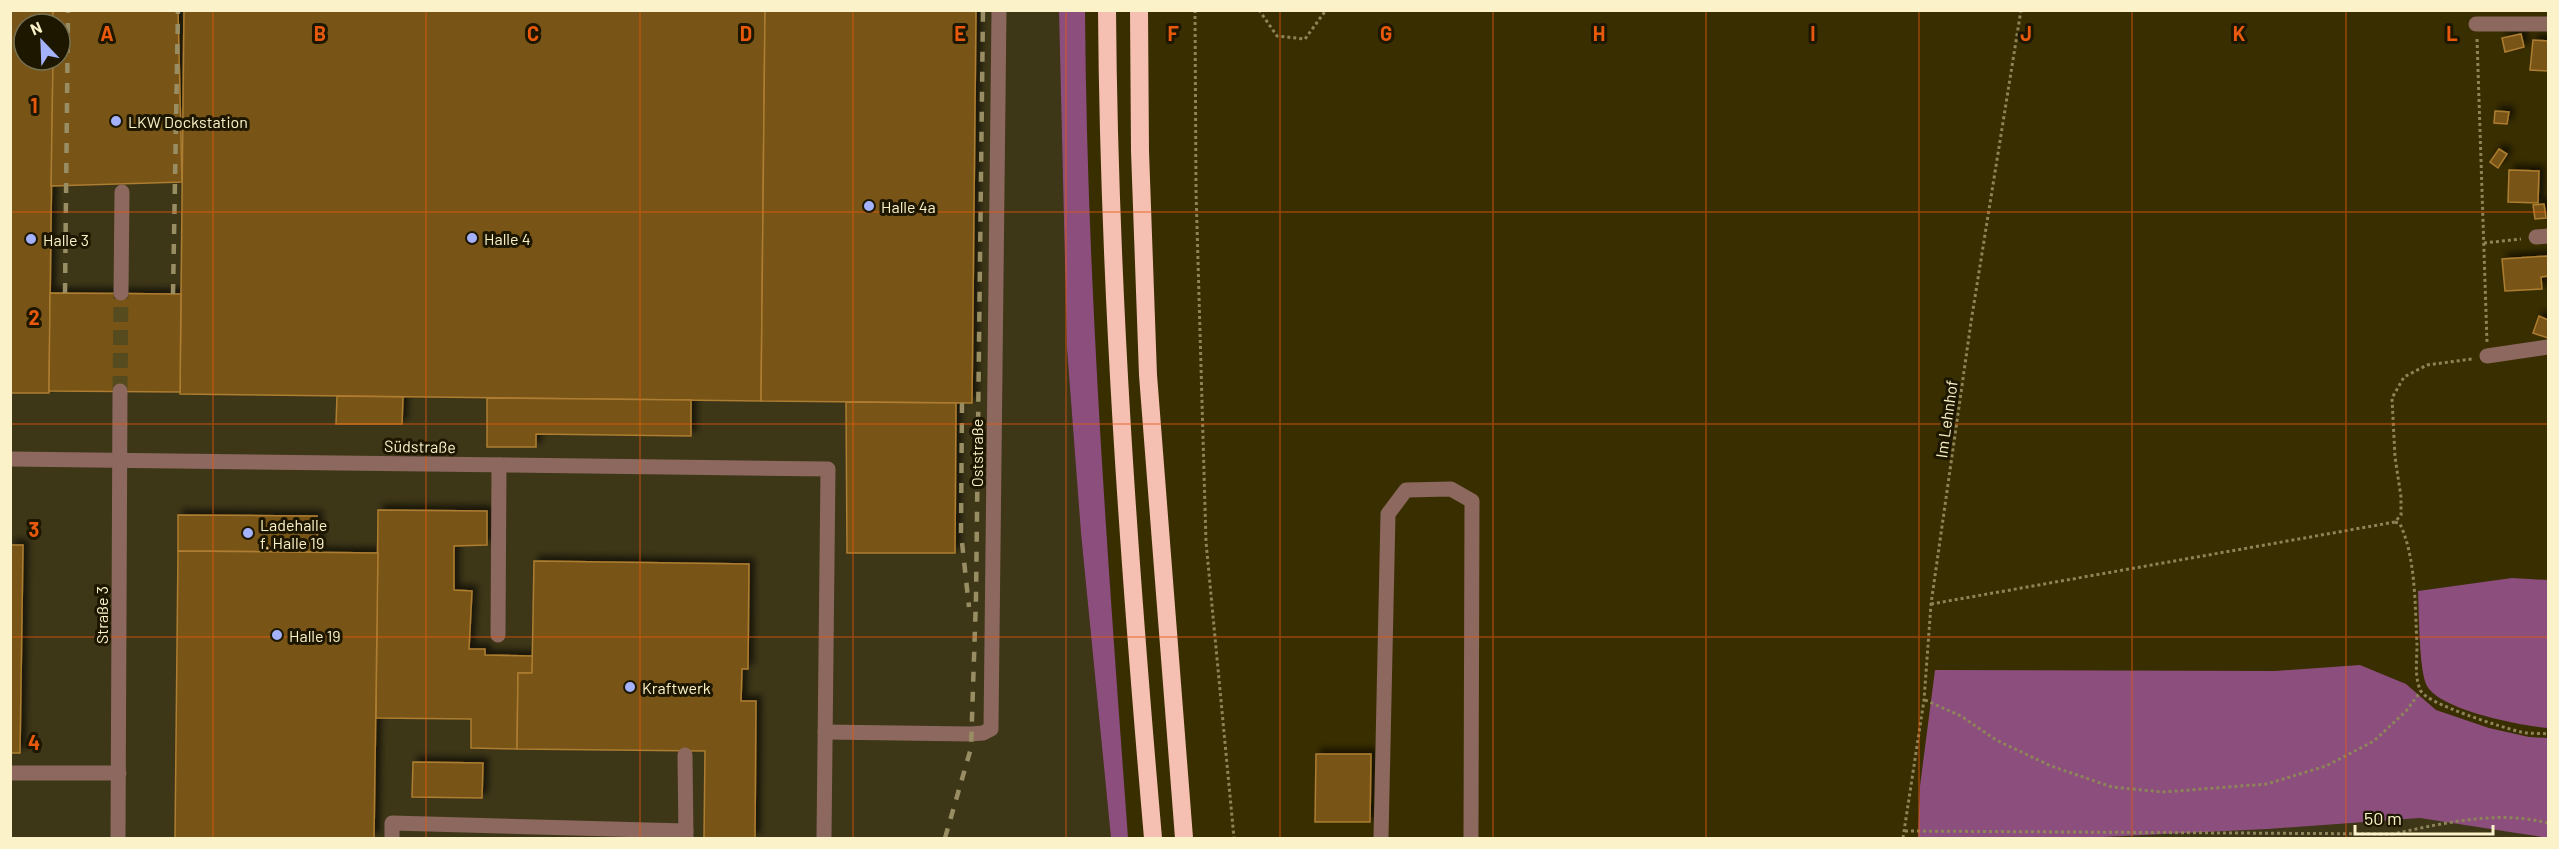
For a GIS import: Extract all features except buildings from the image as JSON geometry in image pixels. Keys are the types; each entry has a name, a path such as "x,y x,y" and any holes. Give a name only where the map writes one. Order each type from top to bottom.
{"highway":[{"path":"1107,10 1108,155 1118,375 1131,594 1153,838"},
{"path":"1139,10 1140,151 1148,375 1184,838"}],"street":[{"name":"Oststraße","path":"825,732 983,734 991,729 999,10"},
{"path":"2476,24 2548,24"},
{"path":"121,293 122,192"},
{"path":"2487,356 2548,347"},
{"name":"Straße 3","path":"118,838 120,392"},
{"name":"Südstraße","path":"10,459 828,469 825,732"},
{"path":"498,635 499,465"},
{"path":"1381,838 1388,514 1406,490 1451,489 1472,501 1471,838"},
{"path":"824,838 825,732"},
{"path":"392,838 392,823 686,835 685,755"},
{"path":"10,773 118,773"}],"path":[{"path":"1195,10 1196,191 1206,542 1234,838"},
{"path":"1259,10 1277,36 1305,39 1326,10"},
{"name":"Im Lehnhof","path":"1904,838 1924,700 1931,604 1971,322 2021,10"},
{"path":"1931,604 2396,522 2401,515 2402,497 2396,457 2392,398 2404,377 2427,365 2487,356 2476,24"},
{"path":"2484,243 2542,236"},
{"path":"2396,522 2400,524 2406,537 2415,605 2418,678 2421,691 2429,700 2467,715 2522,732 2548,734"},
{"path":"1924,700 1961,716 1996,740 2051,766 2112,787 2163,792 2267,784 2326,766 2374,741 2406,711 2421,691"},
{"path":"1905,831 2393,834 2470,818 2529,818 2548,823"}],"shaded area":[{"path":"10,11 1059,11 1067,348 1081,533 1111,838 11,838"},
{"path":"1059,11 1085,11 1094,321 1128,838 1111,838 1081,533 1067,348"},
{"path":"2512,578 2548,580 2548,728 2481,715 2446,702 2433,693 2426,684 2424,676 2418,591"},
{"path":"2360,665 2406,684 2436,710 2489,728 2529,737 2548,738 2548,838 2420,818 2268,829 2082,838 1918,838 1920,786 1935,670 2275,671"},
{"path":"2420,818 2506,830 2539,838 2082,838 2268,829"}],"tunnel":[{"path":"120,391 121,293"}],"railway":[{"path":"65,293 68,10"},
{"path":"173,294 178,10"},
{"path":"945,838 971,748 976,598 983,10"},
{"path":"962,403 961,533 969,607"}],"place":[{"name":"LKW Dockstation","path":"116,121"},
{"name":"Halle 4a","path":"869,206"},
{"name":"Halle 4","path":"472,238"},
{"name":"Halle 3","path":"31,239"},
{"name":"Ladehalle f. Halle 19","path":"248,533"},
{"name":"Halle 19","path":"277,635"},
{"name":"Kraftwerk","path":"630,687"}]}
